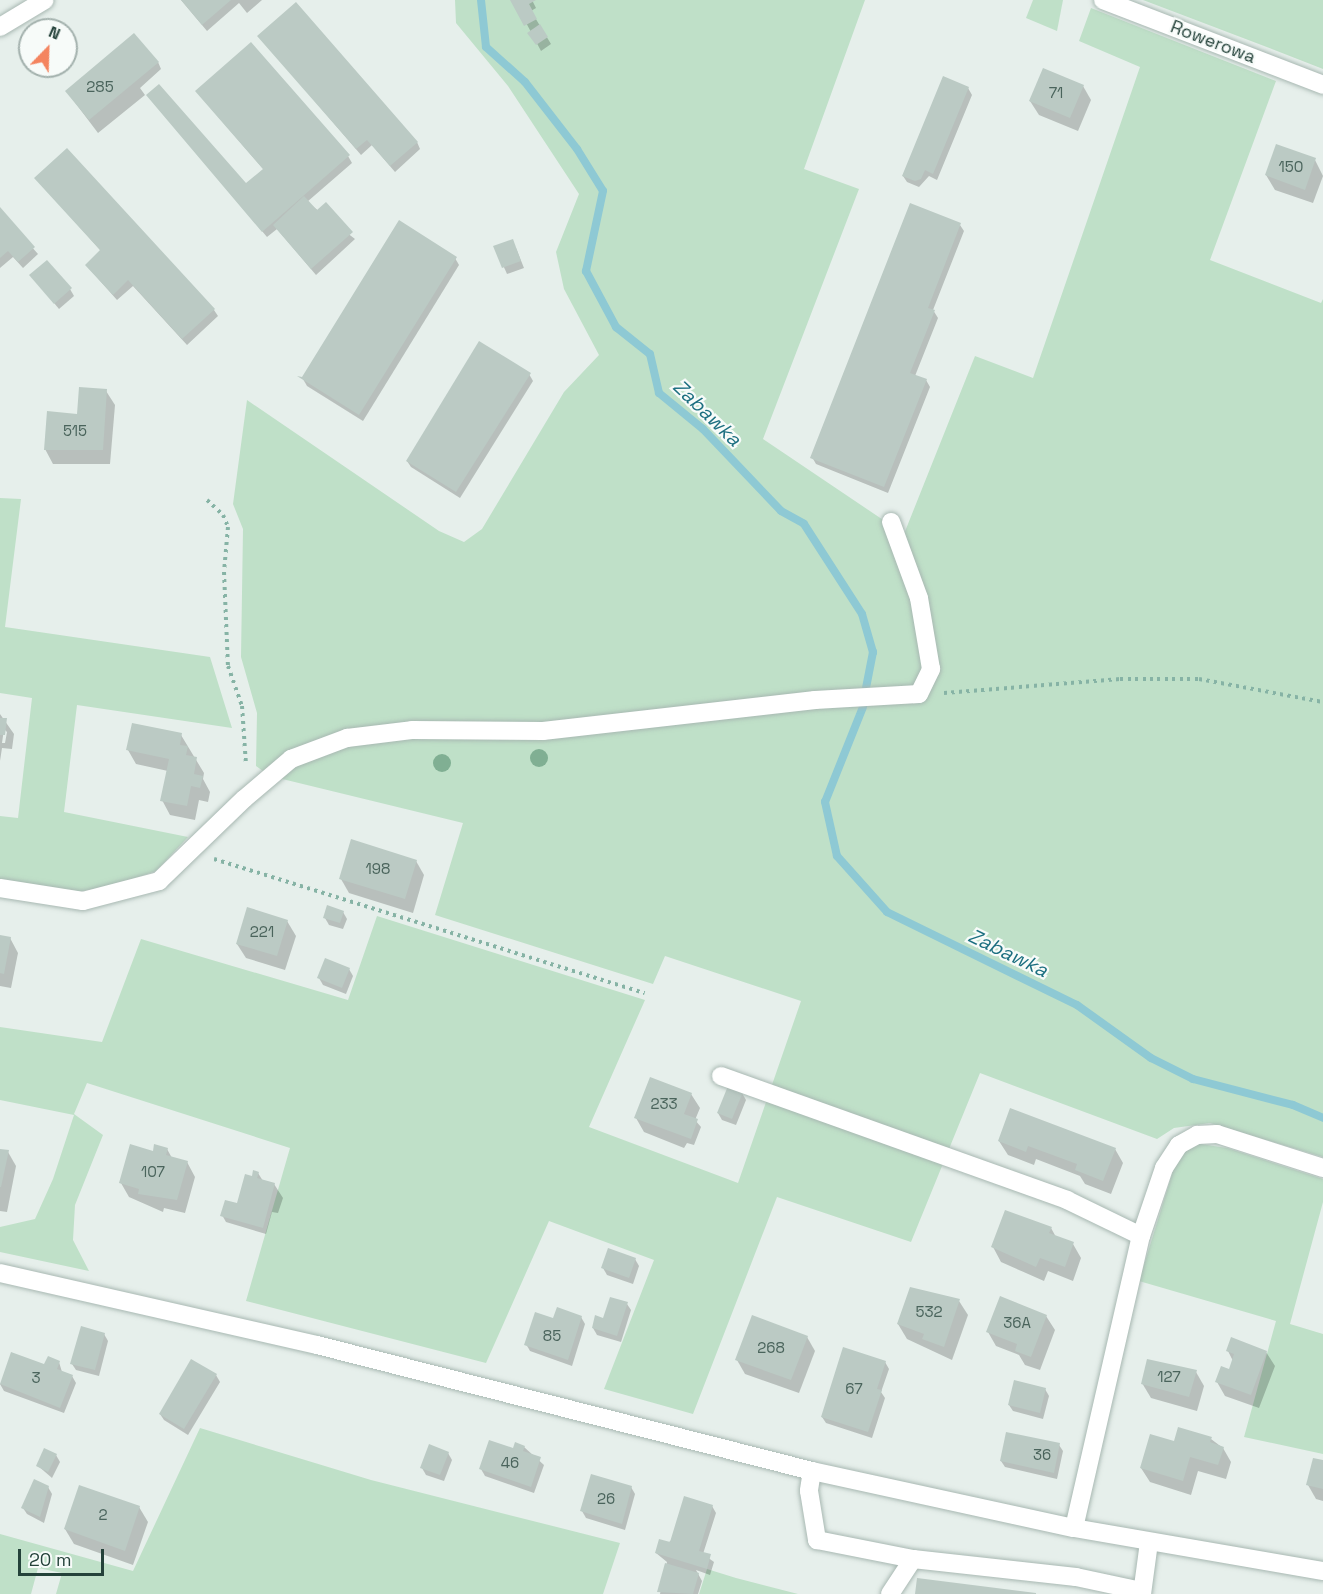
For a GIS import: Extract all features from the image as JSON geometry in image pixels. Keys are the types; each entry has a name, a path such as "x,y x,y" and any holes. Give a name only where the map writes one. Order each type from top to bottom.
{"street":[{"path":"0,27 45,0"},
{"name":"Rowerowa","path":"1103,0 1323,85"},
{"path":"0,888 83,901 159,881 244,799 291,759 347,738 412,730 543,731 815,700 919,694 931,669 919,598 891,522"},
{"path":"721,1076 1083,1206 1141,1236"},
{"path":"1074,1528 1141,1236 1164,1168 1179,1145 1197,1135 1217,1134 1323,1168"},
{"path":"0,1273 317,1345 812,1472 1074,1528 1323,1571"},
{"path":"812,1472 809,1491 816,1540 912,1559 1076,1577 1142,1592 1149,1542"},
{"path":"890,1594 912,1559"}],"path":[{"path":"207,500 223,515 228,527 224,572 228,666 242,706 248,748 244,799"},
{"path":"919,694 1027,689 1040,685 1120,679 1199,679 1323,702"},
{"path":"190,853 645,993"}],"green space":[{"path":"455,0 865,0 804,169 859,189 763,439 904,534 975,356 1033,378 1140,67 1079,41 1091,8 1276,81 1210,260 1321,303 1323,299 1323,1157 1210,1123 1174,1128 1157,1139 980,1073 911,1242 777,1197 693,1414 604,1389 654,1260 549,1221 486,1363 246,1301 290,1148 87,1083 74,1114 103,1135 75,1205 73,1240 89,1271 0,1252 0,1227 35,1219 53,1179 74,1115 0,1100 0,1027 102,1042 141,939 348,1000 377,916 645,1000 589,1127 738,1183 801,1001 665,956 653,984 435,915 463,823 270,776 256,766 257,713 241,657 243,529 233,504 247,400 439,531 464,542 482,529 564,392 599,355 564,289 556,252 579,194 508,86 456,23"},
{"path":"1033,0 1063,0 1057,31 1026,18"},
{"path":"1143,0 1323,0 1323,69 1277,51"},
{"path":"0,498 21,499 5,627 210,657 232,728 77,705 64,812 188,837 156,871 115,885 77,892 0,880 0,816 18,818 32,698 0,693"},
{"path":"1194,1143 1227,1148 1323,1179 1323,1202 1290,1324 1323,1334 1323,1454 1244,1437 1276,1321 1139,1281 1177,1158"},
{"path":"200,1428 371,1480 620,1543 603,1594 56,1594 62,1573 38,1568 31,1594 0,1594 0,1534 133,1571"},
{"path":"707,1569 736,1578 798,1594 699,1594"}],"building":[{"path":"181,0 231,0 202,25"},
{"path":"510,0 536,0 529,4 537,19 524,26"},
{"path":"296,2 418,142 390,166 367,140 356,149 257,36"},
{"path":"540,24 548,37 536,45 527,33"},
{"path":"134,33 159,62 89,120 65,91"},
{"path":"251,42 350,155 262,232 146,95 159,84 246,183 263,169 195,91"},
{"path":"1043,68 1084,85 1070,118 1029,101"},
{"path":"943,76 969,87 933,174 925,170 921,179 915,181 902,176"},
{"path":"1276,144 1316,158 1305,190 1265,175"},
{"path":"67,148 215,309 182,339 128,280 113,295 85,265 100,250 34,178"},
{"path":"304,196 317,210 326,202 353,232 311,269 273,225"},
{"path":"910,203 961,223 928,308 935,310 910,373 927,379 884,487 810,458"},
{"path":"0,207 35,247 18,262 8,251 0,258"},
{"path":"399,220 457,257 359,415 297,376 302,377"},
{"path":"513,239 521,261 502,268 493,246"},
{"path":"47,260 72,288 54,304 29,275"},
{"path":"479,341 531,373 456,492 406,461"},
{"path":"79,387 107,389 103,450 44,450 47,411 77,414"},
{"path":"0,718 7,718 5,735 0,735"},
{"path":"132,723 182,733 180,745 188,746 186,755 197,757 194,774 203,776 200,788 191,786 187,806 160,801 169,759 126,750"},
{"path":"351,839 417,860 405,899 339,879"},
{"path":"327,905 344,911 340,923 323,918"},
{"path":"247,907 288,920 277,956 236,944"},
{"path":"0,935 11,937 4,974 0,973"},
{"path":"325,958 350,968 342,988 317,978"},
{"path":"650,1077 692,1093 684,1114 698,1119 691,1139 634,1118"},
{"path":"728,1086 743,1092 732,1119 717,1113"},
{"path":"1010,1108 1116,1148 1103,1181 1075,1170 1077,1164 1028,1146 1026,1152 998,1141"},
{"path":"130,1144 153,1151 154,1144 168,1148 166,1155 188,1161 177,1200 138,1194 139,1189 119,1183"},
{"path":"0,1149 9,1150 1,1187 0,1187"},
{"path":"253,1170 259,1172 257,1178 275,1183 263,1228 220,1216 225,1200 237,1203 245,1174 252,1176"},
{"path":"1005,1210 1052,1227 1049,1233 1074,1242 1065,1267 1040,1258 1036,1267 991,1247"},
{"path":"608,1248 636,1258 629,1278 601,1268"},
{"path":"910,1287 960,1299 944,1347 922,1339 924,1334 897,1324"},
{"path":"1000,1296 1047,1315 1031,1357 1015,1351 1017,1344 986,1332"},
{"path":"610,1297 628,1302 617,1336 592,1328 595,1315 603,1318"},
{"path":"557,1307 582,1316 568,1360 524,1345 535,1312 553,1318"},
{"path":"752,1315 808,1336 791,1380 735,1360"},
{"path":"81,1326 105,1333 95,1370 70,1364"},
{"path":"1231,1337 1267,1351 1251,1395 1215,1382 1221,1366 1229,1369 1234,1354 1226,1351"},
{"path":"843,1347 886,1361 877,1389 882,1390 868,1432 821,1417"},
{"path":"11,1352 44,1364 48,1356 60,1361 57,1369 73,1375 60,1408 0,1384"},
{"path":"191,1359 217,1374 184,1429 159,1414"},
{"path":"1147,1359 1197,1370 1189,1397 1141,1384"},
{"path":"1014,1380 1046,1388 1040,1413 1008,1405"},
{"path":"1178,1427 1212,1437 1210,1442 1224,1447 1218,1465 1190,1457 1183,1481 1140,1468 1150,1434 1174,1441"},
{"path":"1006,1432 1060,1443 1054,1473 1000,1461"},
{"path":"489,1440 513,1448 515,1442 525,1446 523,1451 541,1457 531,1487 479,1469"},
{"path":"429,1444 449,1452 440,1475 420,1468"},
{"path":"44,1448 57,1454 48,1472 36,1466"},
{"path":"1313,1458 1323,1460 1323,1489 1306,1485"},
{"path":"591,1474 632,1486 622,1524 580,1511"},
{"path":"34,1479 49,1486 40,1517 21,1508"},
{"path":"79,1485 140,1506 125,1551 64,1529"},
{"path":"684,1496 713,1505 699,1551 711,1554 707,1569 655,1553 659,1539 670,1542"},
{"path":"665,1563 699,1573 693,1594 657,1592"},
{"path":"917,1578 1036,1593 1036,1594 915,1594"}],"waterway":[{"name":"Zabawka","path":"481,0 486,47 525,82 577,149 603,191 586,271 616,327 650,354 659,393 703,429 781,511 804,524 862,614 873,652 866,687"},
{"name":"Zabawka","path":"863,707 825,802 837,856 887,912 1077,1005 1151,1058 1193,1079 1293,1105 1323,1118"}]}
